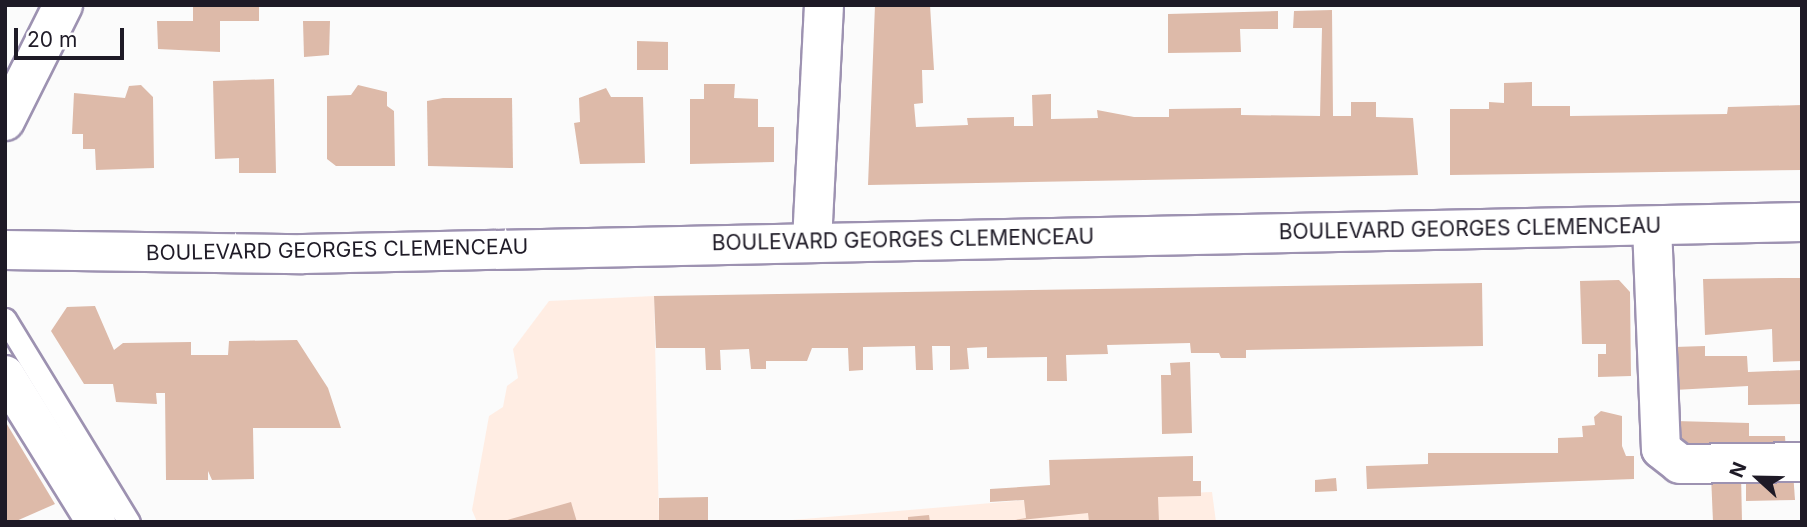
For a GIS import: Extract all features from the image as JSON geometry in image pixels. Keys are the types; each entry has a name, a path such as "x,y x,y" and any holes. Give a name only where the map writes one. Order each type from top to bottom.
{"main road":[{"path":"5,121 63,5"},
{"path":"812,242 824,5"},
{"name":"BOULEVARD GEORGES CLEMENCEAU","path":"5,250 303,254 1802,222"},
{"path":"1653,226 1657,432 1661,449 1680,464 1802,462"},
{"path":"5,375 96,522"}],"lane":[{"path":"5,319 129,522"}],"shaded area":[{"path":"654,296 659,522 477,522 472,510 489,416 503,407 507,386 518,378 513,349 549,301"},
{"path":"1212,492 1216,522 769,522 1050,498"}],"building":[{"path":"193,5 259,5 259,21 220,21 220,52 158,49 157,21 193,21"},
{"path":"875,5 930,5 934,70 922,70 923,103 914,104 916,127 968,125 967,118 1014,117 1014,126 1033,126 1032,95 1051,94 1051,119 1098,118 1097,110 1134,117 1169,117 1169,109 1241,108 1241,115 1320,116 1322,28 1293,28 1294,11 1332,10 1333,116 1351,116 1351,102 1376,102 1376,117 1413,118 1418,175 868,185"},
{"path":"1278,11 1278,29 1240,29 1241,52 1168,53 1168,14"},
{"path":"303,21 330,21 329,55 304,57"},
{"path":"637,41 668,42 668,70 637,70"},
{"path":"274,79 276,173 239,173 239,158 215,159 213,81"},
{"path":"1532,82 1532,106 1570,106 1570,116 1727,114 1728,107 1802,105 1802,170 1450,175 1450,109 1489,109 1489,102 1504,103 1504,83"},
{"path":"704,84 735,84 734,98 758,99 758,127 774,127 774,162 690,164 690,99 704,99"},
{"path":"141,85 153,97 154,168 96,170 95,149 83,149 83,134 72,134 74,93 125,98 129,86"},
{"path":"358,85 387,92 387,106 394,111 395,166 336,166 327,159 327,96 351,95"},
{"path":"606,88 611,97 643,97 645,163 580,164 574,123 580,122 579,98"},
{"path":"443,98 512,98 513,168 428,166 427,101"},
{"path":"1802,278 1802,361 1773,362 1772,329 1705,335 1703,279"},
{"path":"1619,280 1630,292 1631,376 1598,377 1598,354 1606,354 1606,344 1582,344 1580,281"},
{"path":"1482,283 1483,346 1246,350 1246,358 1221,358 1219,353 1191,353 1190,343 1107,345 1108,354 1066,355 1067,381 1047,381 1047,357 987,358 987,347 967,348 969,369 950,370 950,346 932,346 933,370 916,370 915,346 863,347 863,370 849,371 848,348 812,348 807,361 766,361 766,369 751,369 749,349 720,350 721,370 706,370 705,348 656,348 654,296"},
{"path":"95,306 114,350 123,343 191,342 191,355 228,355 229,341 297,340 328,388 341,428 253,428 254,479 212,480 208,471 208,480 166,480 165,393 156,393 157,404 116,402 113,384 84,384 51,331 67,307"},
{"path":"1705,346 1705,356 1747,356 1748,372 1802,370 1802,404 1748,405 1748,386 1674,390 1674,347"},
{"path":"1190,362 1192,433 1162,434 1161,375 1171,375 1170,363"},
{"path":"1601,411 1622,416 1622,446 1626,456 1634,456 1634,479 1367,489 1366,466 1428,464 1428,453 1558,453 1558,438 1583,437 1582,426 1595,425 1594,417"},
{"path":"5,421 55,504 14,522 5,522"},
{"path":"1675,421 1749,423 1749,436 1785,436 1786,452 1694,454 1675,435"},
{"path":"1193,456 1193,481 1201,481 1201,496 1158,497 1159,522 1089,522 1088,513 1003,522 1026,518 1024,500 990,502 990,489 1050,485 1049,460"},
{"path":"1793,472 1795,500 1746,501 1746,473"},
{"path":"1741,474 1742,522 1713,522 1711,475"},
{"path":"1336,478 1337,491 1315,492 1315,480"},
{"path":"708,497 708,522 659,522 659,498"},
{"path":"571,502 577,522 504,522 504,521"},
{"path":"929,515 930,522 908,522 908,517"}]}
